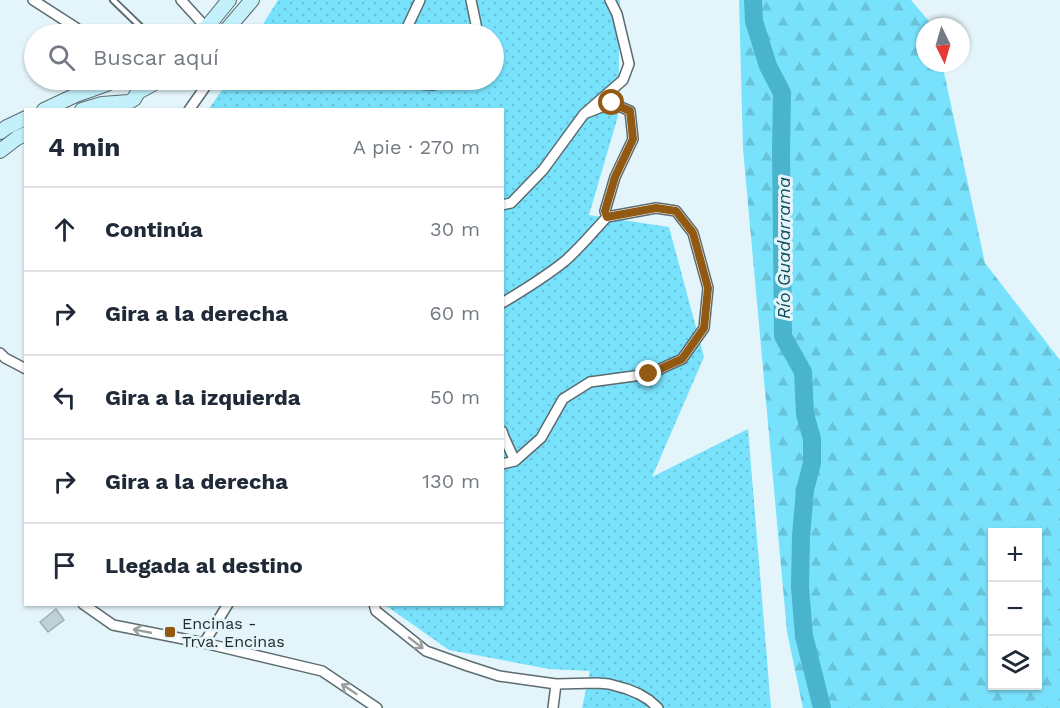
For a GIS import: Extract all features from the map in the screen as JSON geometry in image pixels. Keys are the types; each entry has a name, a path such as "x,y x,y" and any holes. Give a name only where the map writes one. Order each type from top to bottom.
{"street":[{"path":"33,0 70,24"},
{"path":"181,0 199,24"},
{"path":"211,24 230,0"},
{"path":"232,24 252,0"},
{"path":"409,24 420,0"},
{"path":"471,0 476,24"},
{"path":"504,205 511,203 543,170 584,114 623,80 629,64 617,14 610,0"},
{"path":"49,108 89,90"},
{"path":"108,90 110,98 130,97"},
{"path":"190,108 203,90"},
{"path":"89,108 130,97"},
{"path":"584,114 612,103 630,111 633,139 615,177 605,211 607,217"},
{"path":"0,132 24,119"},
{"path":"0,152 24,135"},
{"path":"504,302 566,260 607,217 656,208 676,211 693,233 708,288 704,328 682,359 649,374 590,382 563,399 541,438 515,461 504,464"},
{"path":"0,353 24,368"},
{"path":"504,437 515,461"},
{"path":"86,606 113,625 204,643 322,671 377,708"},
{"path":"204,643 227,606"},
{"path":"375,606 376,611 426,651 499,676 556,684 597,683 627,689 649,700 658,708"},
{"path":"553,708 556,684"}],"lane":[{"path":"113,0 138,24"}],"green space":[{"path":"278,0 620,0 618,116 589,215 669,227 704,357 652,477 748,429 771,708 582,708 590,671 549,669 449,650 386,606 504,606 504,108 209,108 222,90 504,90 504,24 263,24"},
{"path":"739,0 911,0 926,18 916,18 916,72 944,72 985,263 1060,360 1060,708 803,708 787,632 743,149"}],"building":[{"path":"56,609 64,620 48,632 40,622"}],"waterway":[{"name":"Río Guadarrama","path":"753,0 754,21 768,66 782,93 783,336 803,372 805,414 812,439 812,463 805,490 801,536 800,587 804,636 822,708"}],"place":[{"name":"Encinas - Trva. Encinas","path":"170,632"}],"route":[{"path":"612,103 630,111 633,139 615,177 605,211 607,217 656,208 676,211 693,233 708,288 704,328 682,359 649,374"}]}
